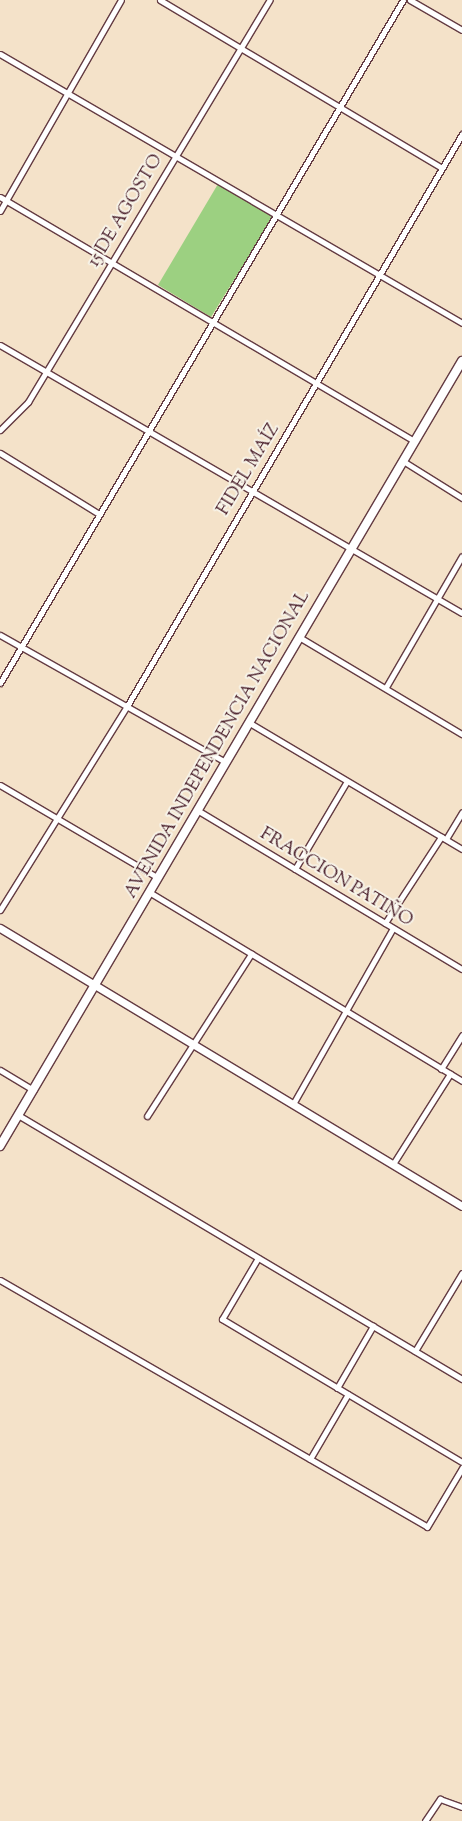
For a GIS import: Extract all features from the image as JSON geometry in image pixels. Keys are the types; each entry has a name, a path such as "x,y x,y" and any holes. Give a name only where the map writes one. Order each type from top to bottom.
{"main road":[{"name":"AVENIDA INDEPENDENCIA NACIONAL","path":"1,1141 33,1090 462,361"}],"street":[{"path":"0,211 69,94 121,0"},
{"path":"160,0 442,168"},
{"name":"15 DE AGOSTO","path":"0,430 28,402 270,0"},
{"path":"0,683 211,320 276,215 403,0"},
{"path":"410,0 462,30"},
{"path":"0,54 462,323"},
{"name":"FIDEL MAÍZ","path":"0,910 55,817 127,706 252,490 317,385 462,134"},
{"path":"0,197 414,441"},
{"path":"0,345 148,429 462,613"},
{"path":"454,374 462,378"},
{"path":"0,453 99,514"},
{"path":"403,461 462,498"},
{"path":"386,687 462,556"},
{"path":"0,635 225,762"},
{"path":"299,637 386,687 462,734"},
{"path":"248,722 462,849"},
{"path":"295,868 347,781"},
{"path":"0,785 157,877"},
{"name":"FRACCION PATIÑO","path":"197,810 462,969"},
{"path":"385,923 462,812"},
{"path":"148,892 462,1082"},
{"path":"0,928 95,983 462,1206"},
{"path":"293,1104 334,1036 343,1010 393,928"},
{"path":"147,1116 251,954"},
{"path":"442,1069 462,1035"},
{"path":"0,1070 33,1090"},
{"path":"393,1164 450,1074"},
{"path":"18,1115 462,1379"},
{"path":"258,1258 222,1320 462,1462"},
{"path":"415,1351 462,1273"},
{"path":"0,1280 427,1527 462,1468"},
{"path":"338,1388 374,1326"},
{"path":"310,1459 348,1394"},
{"path":"425,1821 440,1799 462,1807"}],"green space":[{"path":"218,184 273,217 211,317 158,285"}]}
